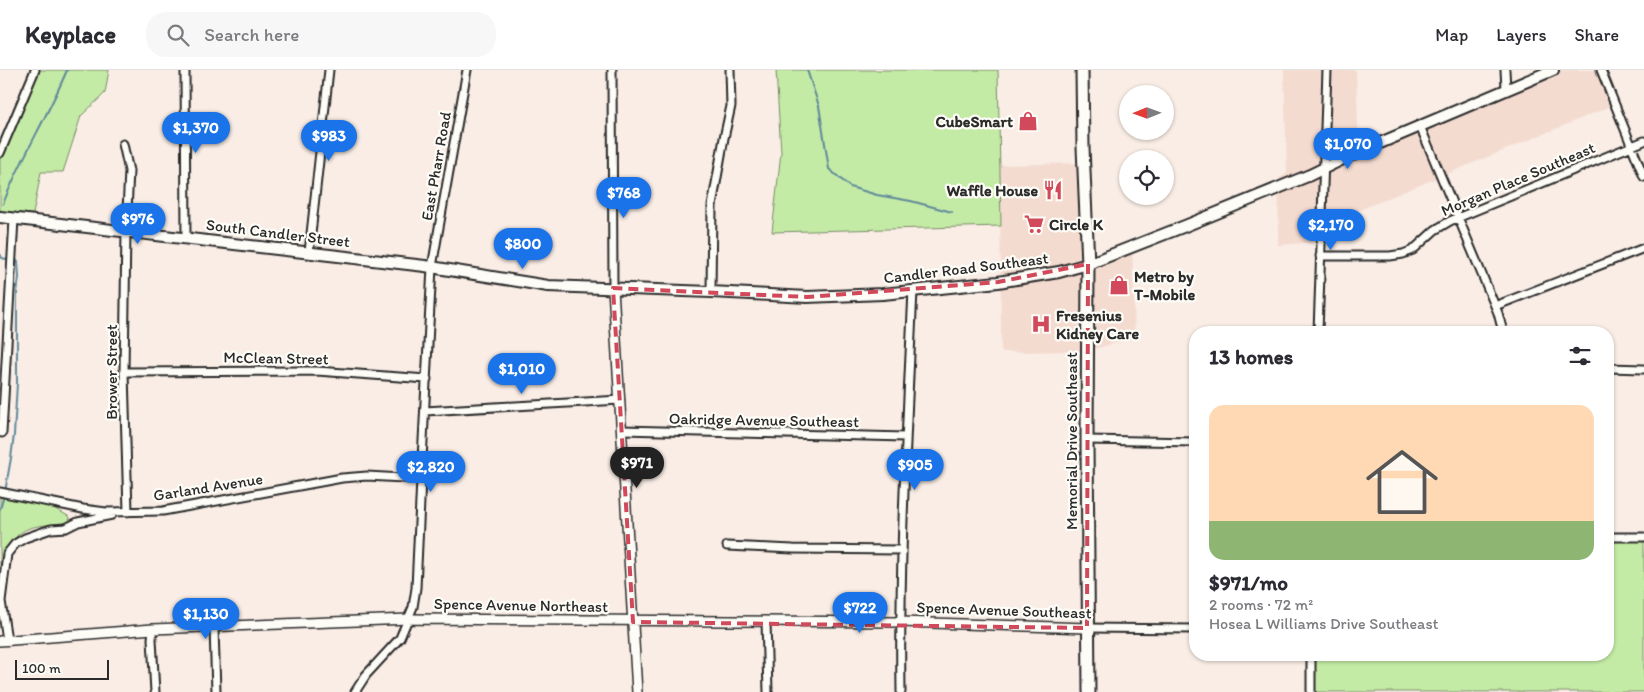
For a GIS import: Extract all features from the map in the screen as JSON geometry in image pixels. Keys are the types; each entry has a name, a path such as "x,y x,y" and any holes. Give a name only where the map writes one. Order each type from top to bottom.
{"main road":[{"name":"Memorial Drive Southeast","path":"1082,70 1088,264 1087,628 1089,692"},
{"name":"Candler Road Southeast","path":"613,288 807,297 998,282 1060,272 1088,264 1185,226 1323,169 1506,88 1553,70"},
{"name":"South Candler Street","path":"0,217 432,267 548,286 613,288"}],"street":[{"path":"0,153 34,70"},
{"path":"184,70 186,238"},
{"path":"309,252 328,70"},
{"name":"East Pharr Road","path":"355,692 366,675 400,638 410,619 416,588 432,267 467,70"},
{"path":"612,70 613,288 637,692"},
{"path":"710,292 712,206 730,112 730,70"},
{"path":"1318,326 1327,70"},
{"path":"1505,70 1506,88"},
{"path":"1601,70 1644,177"},
{"path":"1420,126 1502,326"},
{"name":"Morgan Place Southeast","path":"1320,256 1390,256 1403,254 1413,250 1441,226 1458,218 1644,141"},
{"name":"Brower Street","path":"122,144 129,171 126,231 124,372 128,512"},
{"path":"2,433 14,219"},
{"path":"1495,306 1644,248"},
{"path":"901,692 902,550 913,290"},
{"path":"0,319 8,320"},
{"path":"1614,368 1644,369"},
{"name":"McClean Street","path":"124,372 317,371 427,379"},
{"path":"425,411 620,400"},
{"name":"Oakridge Avenue Southeast","path":"622,430 906,437"},
{"path":"1087,440 1189,442"},
{"name":"Garland Avenue","path":"0,492 106,512 163,511 342,478 367,476 420,480"},
{"path":"4,641 1,601 7,554 15,544 25,538 51,529 66,528 78,522 128,512"},
{"path":"1614,537 1644,537"},
{"path":"727,546 902,550"},
{"name":"Spence Avenue Northeast","path":"4,641 153,629 410,619 633,622"},
{"path":"766,621 768,692"},
{"name":"Spence Avenue Southeast","path":"633,622 900,622 1087,628 1189,629"},
{"path":"214,628 216,692"},
{"path":"153,629 154,692"},
{"path":"1311,661 1311,692"}],"highlighted area":[{"path":"1088,264 1087,628 633,622 613,288 807,297 998,282"}],"shaded area":[{"path":"1284,70 1356,70 1359,151 1552,70 1602,70 1616,104 1318,227 1319,242 1278,245 1279,178 1287,174"},
{"path":"1084,163 1093,255 1132,239 1135,338 1086,351 1001,352 1000,165"}],"green space":[{"path":"32,70 109,70 105,93 81,116 63,172 41,172 33,214 0,211 0,147 8,123"},
{"path":"776,70 998,70 1001,226 772,232 781,152"},
{"path":"0,496 48,505 70,517 69,522 24,530 10,544 0,567"},
{"path":"1614,537 1644,537 1644,692 1314,692 1315,661 1614,661"}],"waterway":[{"path":"3,204 67,70"},
{"path":"807,70 819,106 829,169 850,187 952,212"},
{"path":"0,254 2,258 10,260"},
{"path":"5,492 14,435 17,383 17,293 19,277 18,261 14,260"},
{"path":"0,509 4,496"}],"place":[{"name":"CubeSmart","path":"1028,121"},
{"name":"Waffle House","path":"1053,190"},
{"name":"Circle K","path":"1034,224"},
{"name":"Metro by T-Mobile","path":"1119,285"},
{"name":"Fresenius Kidney Care","path":"1041,324"}]}
